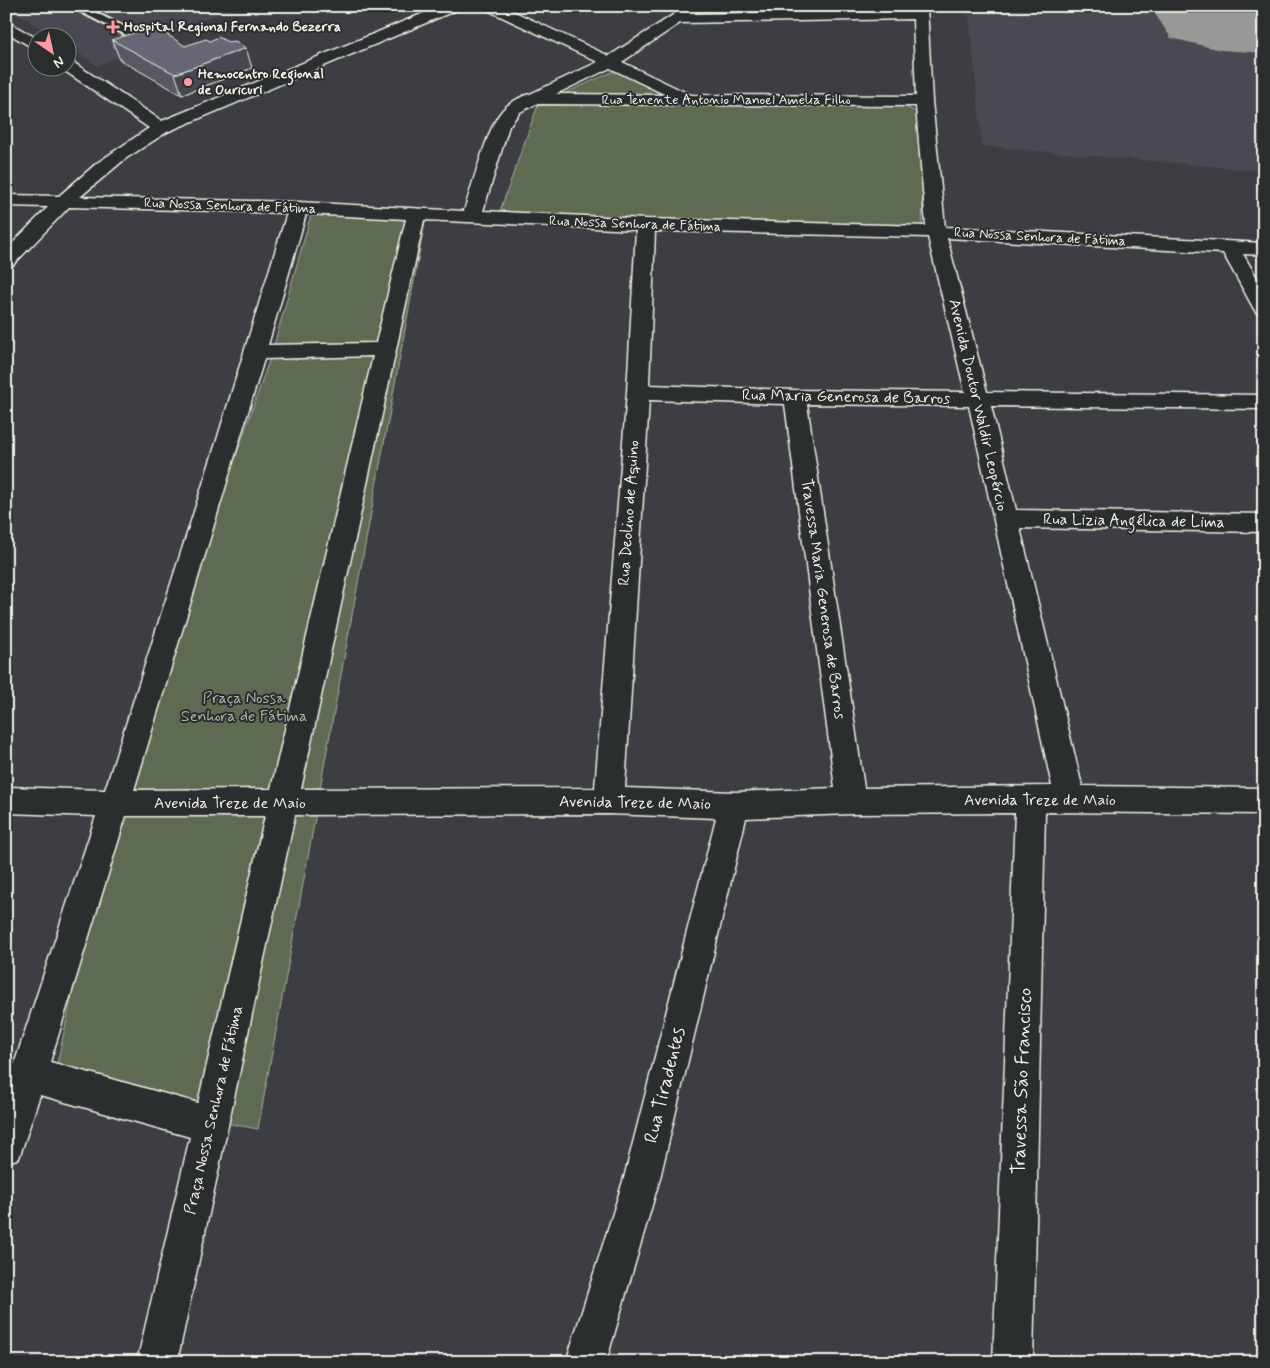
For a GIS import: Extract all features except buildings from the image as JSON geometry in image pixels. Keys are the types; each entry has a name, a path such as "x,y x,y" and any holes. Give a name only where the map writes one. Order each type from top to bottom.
{"street":[{"path":"6,261 63,202 118,156 161,128 454,6"},
{"path":"490,6 692,101"},
{"path":"472,216 501,126 507,115 514,108 612,62 697,6"},
{"path":"680,18 920,10"},
{"name":"Avenida Doutor Waldir Leopércio","path":"920,10 924,101 936,232 978,399 1070,799"},
{"path":"6,25 28,39"},
{"path":"78,73 161,128"},
{"name":"Rua Tenente Antonio Manoel Amelia Filho","path":"529,100 924,101"},
{"name":"Rua Nossa Senhora de Fátima","path":"6,200 298,208 646,225 936,232 1264,249"},
{"path":"6,1145 116,803 256,352 298,208"},
{"name":"Praça Nossa Senhora de Fátima","path":"157,1362 384,349 416,214"},
{"name":"Rua Deolino de Aquino","path":"609,801 638,392 646,225"},
{"path":"1229,246 1264,309"},
{"path":"256,352 384,349"},
{"name":"Rua Maria Generosa de Barros","path":"638,392 795,397 1264,402"},
{"name":"Travessa Maria Generosa de Barros","path":"795,397 851,801"},
{"name":"Rua Lizia Angélica de Lima","path":"1005,519 1264,522"},
{"name":"Avenida Treze de Maio","path":"6,800 116,803 609,801 734,805 851,801 1070,799 1264,801"},
{"name":"Travessa São Francisco","path":"1013,1362 1030,800"},
{"name":"Rua Tiradentes","path":"586,1362 642,1178 734,805"},
{"path":"29,1074 210,1125"}],"lane":[{"path":"74,6 136,36"}],"shaded area":[{"name":"Hospital Regional Fernando Bezerra","path":"7,6 241,6 97,66 78,53 78,28 40,28"},
{"path":"968,6 1264,6 1264,171 982,146"}],"green space":[{"path":"614,71 667,96 563,94"},
{"path":"893,101 925,116 922,232 497,219 539,102"},
{"path":"427,211 320,788 123,812 318,802 258,1129 51,1091 112,814 272,352 311,215"}],"runway":[{"path":"1221,8 1264,11"}],"place":[{"name":"Hospital Regional Fernando Bezerra","path":"113,27"},
{"name":"Hemocentro Regional de Ouricuri","path":"188,82"}]}
